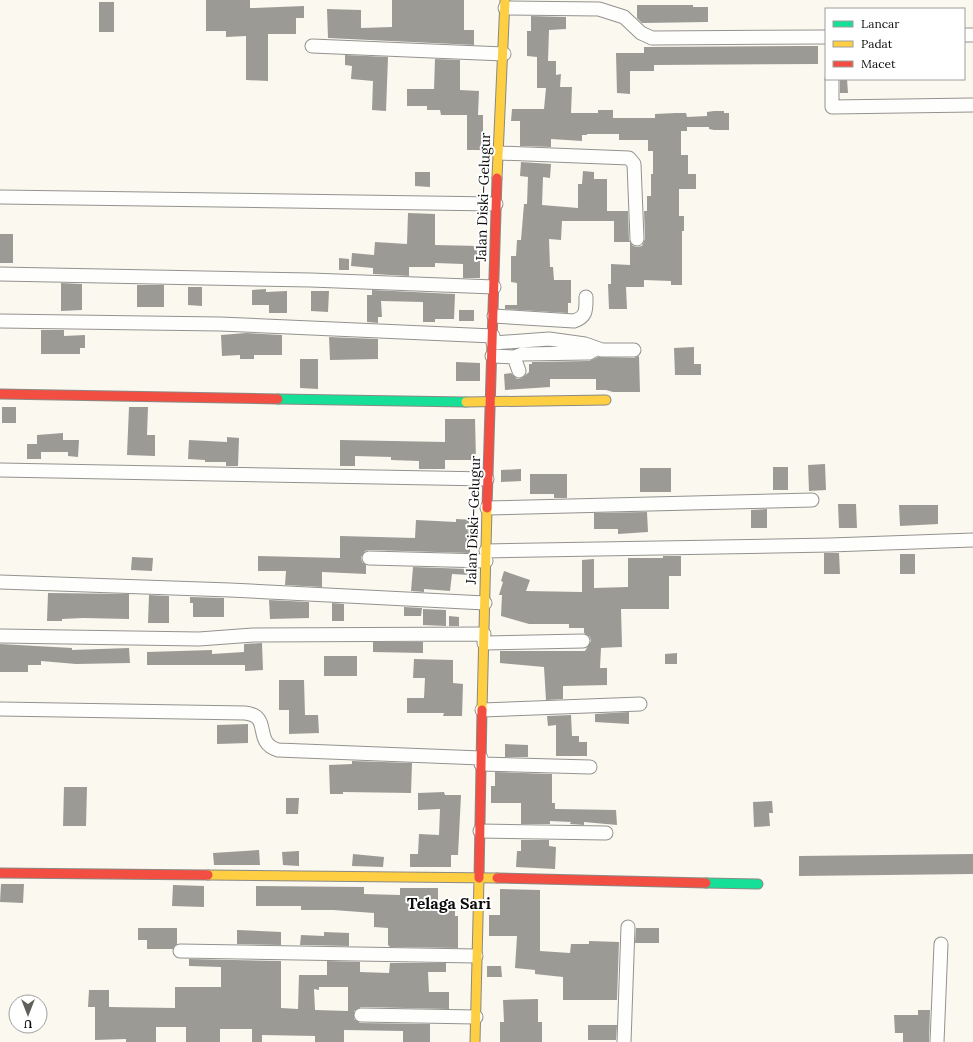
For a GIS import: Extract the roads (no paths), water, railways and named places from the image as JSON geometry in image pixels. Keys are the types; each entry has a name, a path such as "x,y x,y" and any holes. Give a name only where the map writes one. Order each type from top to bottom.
{"street":[{"path":"505,4 599,9 624,17 641,33 652,38 825,37"},
{"name":"Jalan Diski–Gelugur","path":"475,1042 487,508 494,316 496,204 504,54 505,4"},
{"path":"312,46 504,54"},
{"path":"832,80 832,107 973,105"},
{"path":"499,153 629,158 634,164 637,239"},
{"path":"0,197 496,204"},
{"path":"0,274 311,280 494,287"},
{"path":"494,316 574,321 584,316 586,311 586,297"},
{"path":"0,321 220,324 493,345 508,342 549,340 585,344 596,349 634,350"},
{"path":"508,342 512,356 519,371"},
{"path":"493,345 512,356 522,354 584,353 593,352 596,349"},
{"path":"0,394 491,402 606,400"},
{"path":"0,470 488,479"},
{"path":"487,508 812,500"},
{"path":"369,558 486,556 973,540"},
{"path":"0,582 230,590 485,603"},
{"path":"0,636 199,639 253,635 583,641"},
{"path":"482,710 640,704"},
{"path":"0,709 245,713 253,714 259,718 264,741 270,748 278,750 590,766"},
{"path":"480,831 606,833"},
{"path":"0,873 478,878 758,884"},
{"path":"624,1042 628,927"},
{"path":"937,1042 941,944"},
{"path":"180,951 476,956"},
{"path":"361,1015 476,1017"}],"district":[{"name":"Telaga Sari","path":"449,903"}]}
